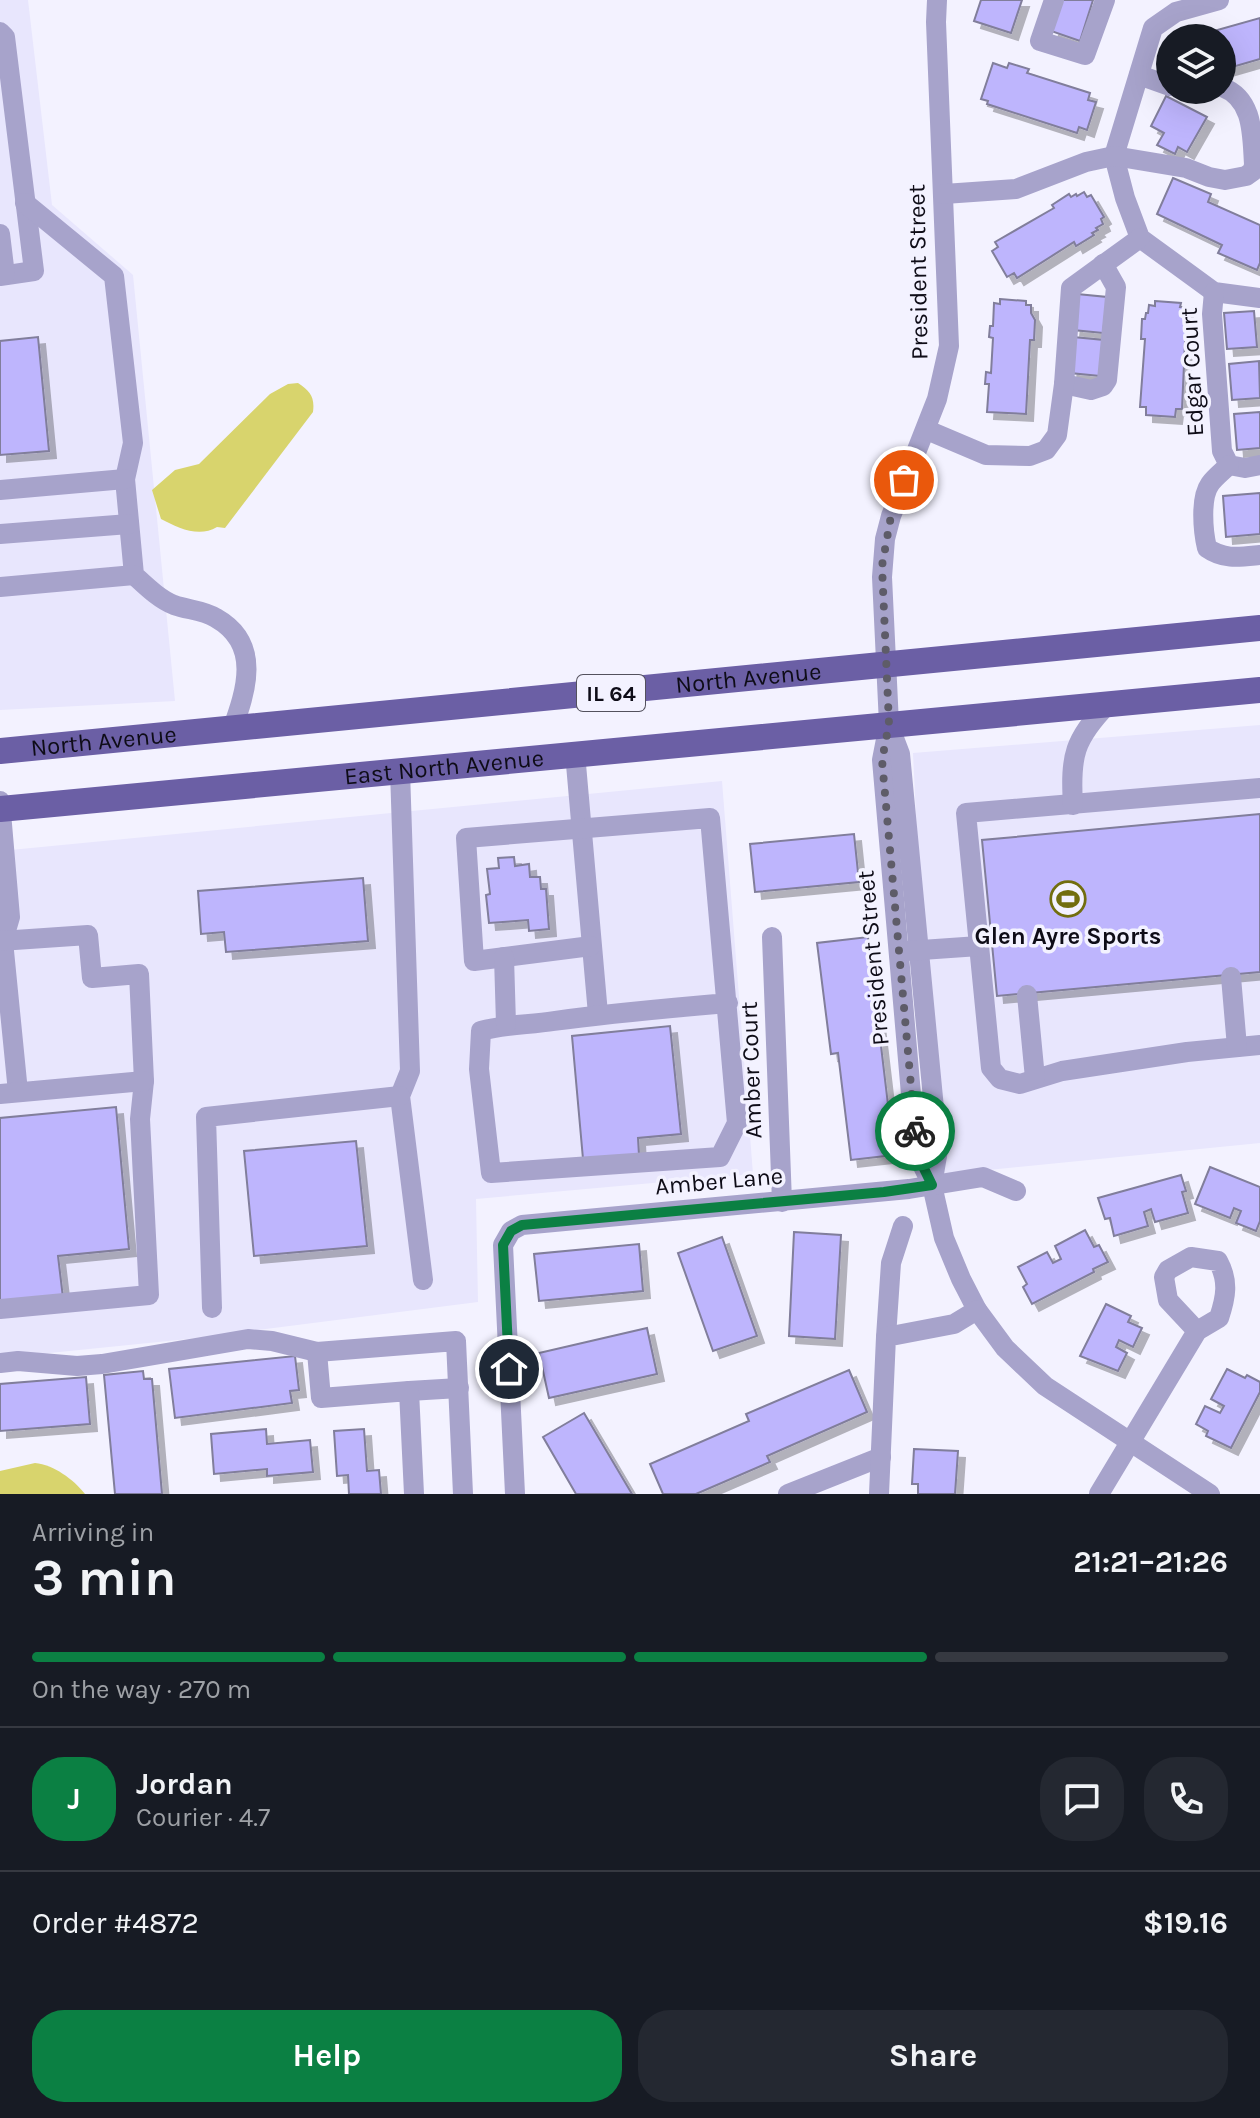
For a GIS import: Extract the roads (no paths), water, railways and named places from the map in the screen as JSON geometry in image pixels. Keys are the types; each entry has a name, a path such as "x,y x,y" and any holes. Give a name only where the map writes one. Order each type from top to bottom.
{"main road":[{"name":"North Avenue","path":"0,751 1260,628"},
{"name":"IL 64","path":"889,724 1260,690"},
{"name":"East North Avenue","path":"0,809 889,724"}],"street":[{"name":"President Street","path":"937,0 949,346 944,378 927,430 895,504 885,539 882,577 889,724 882,760 938,1150 932,1185 944,1238 961,1279 977,1310 1005,1348 1045,1386 1210,1494"},
{"path":"1054,0 1040,41 1085,55 1105,0"},
{"path":"1212,1 1170,6 1153,28 1114,156 1140,238 1214,292 1260,298 1260,307"},
{"path":"0,32 5,37 34,271 3,275 0,234"},
{"path":"1139,75 1156,81"},
{"path":"944,194 1016,189 1086,162 1114,156 1235,180 1253,171 1254,164 1250,121 1246,107 1236,94"},
{"path":"25,203 114,276 133,443 125,479 134,575 173,605 217,618 229,627 240,642 246,657 248,679 232,730"},
{"path":"927,430 986,455 1030,456 1046,450 1057,435 1071,288 1140,238"},
{"path":"1064,384 1091,390 1103,386 1107,380 1116,287 1103,264"},
{"name":"Edgar Court","path":"1214,292 1212,314 1222,451 1229,465 1245,468 1260,465"},
{"path":"1229,465 1209,485 1206,494 1204,522 1207,548 1229,558 1260,555"},
{"path":"0,490 125,479"},
{"path":"0,534 129,524"},
{"path":"0,587 134,575"},
{"path":"1073,805 1072,762 1075,748 1091,721 1108,704"},
{"path":"575,753 598,1014"},
{"path":"400,771 410,1071 400,1096 423,1280"},
{"path":"1260,788 966,813 991,1068 1000,1079 1020,1084 1062,1071 1260,1045"},
{"path":"0,801 10,917 1,940 9,1093 144,1081"},
{"path":"591,946 474,961 466,838 710,818 728,1003 737,1123 720,1157 491,1173 479,1069 481,1031 506,1024 728,1003"},
{"path":"0,1309 149,1295 140,1119 144,1081 139,974 92,978 88,935 1,940"},
{"name":"Amber Court","path":"772,937 782,1202"},
{"path":"909,951 979,946"},
{"path":"504,957 506,1024"},
{"path":"1231,977 1237,1047"},
{"path":"1027,995 1035,1078"},
{"path":"212,1308 206,1117 400,1096"},
{"name":"Amber Lane","path":"515,1494 503,1245 511,1231 522,1225 909,1189 983,1177 1016,1191"},
{"path":"879,1494 891,1263 903,1226"},
{"path":"886,1337 954,1324 977,1310"},
{"path":"1099,1494 1197,1331"},
{"path":"0,1363 102,1364 248,1339 272,1341 317,1352 456,1341 463,1494"},
{"path":"317,1352 321,1398 459,1388"},
{"path":"409,1391 414,1494"},
{"path":"788,1494 881,1457"}],"place":[{"name":"Glen Ayre Sports","path":"1068,899"}]}
